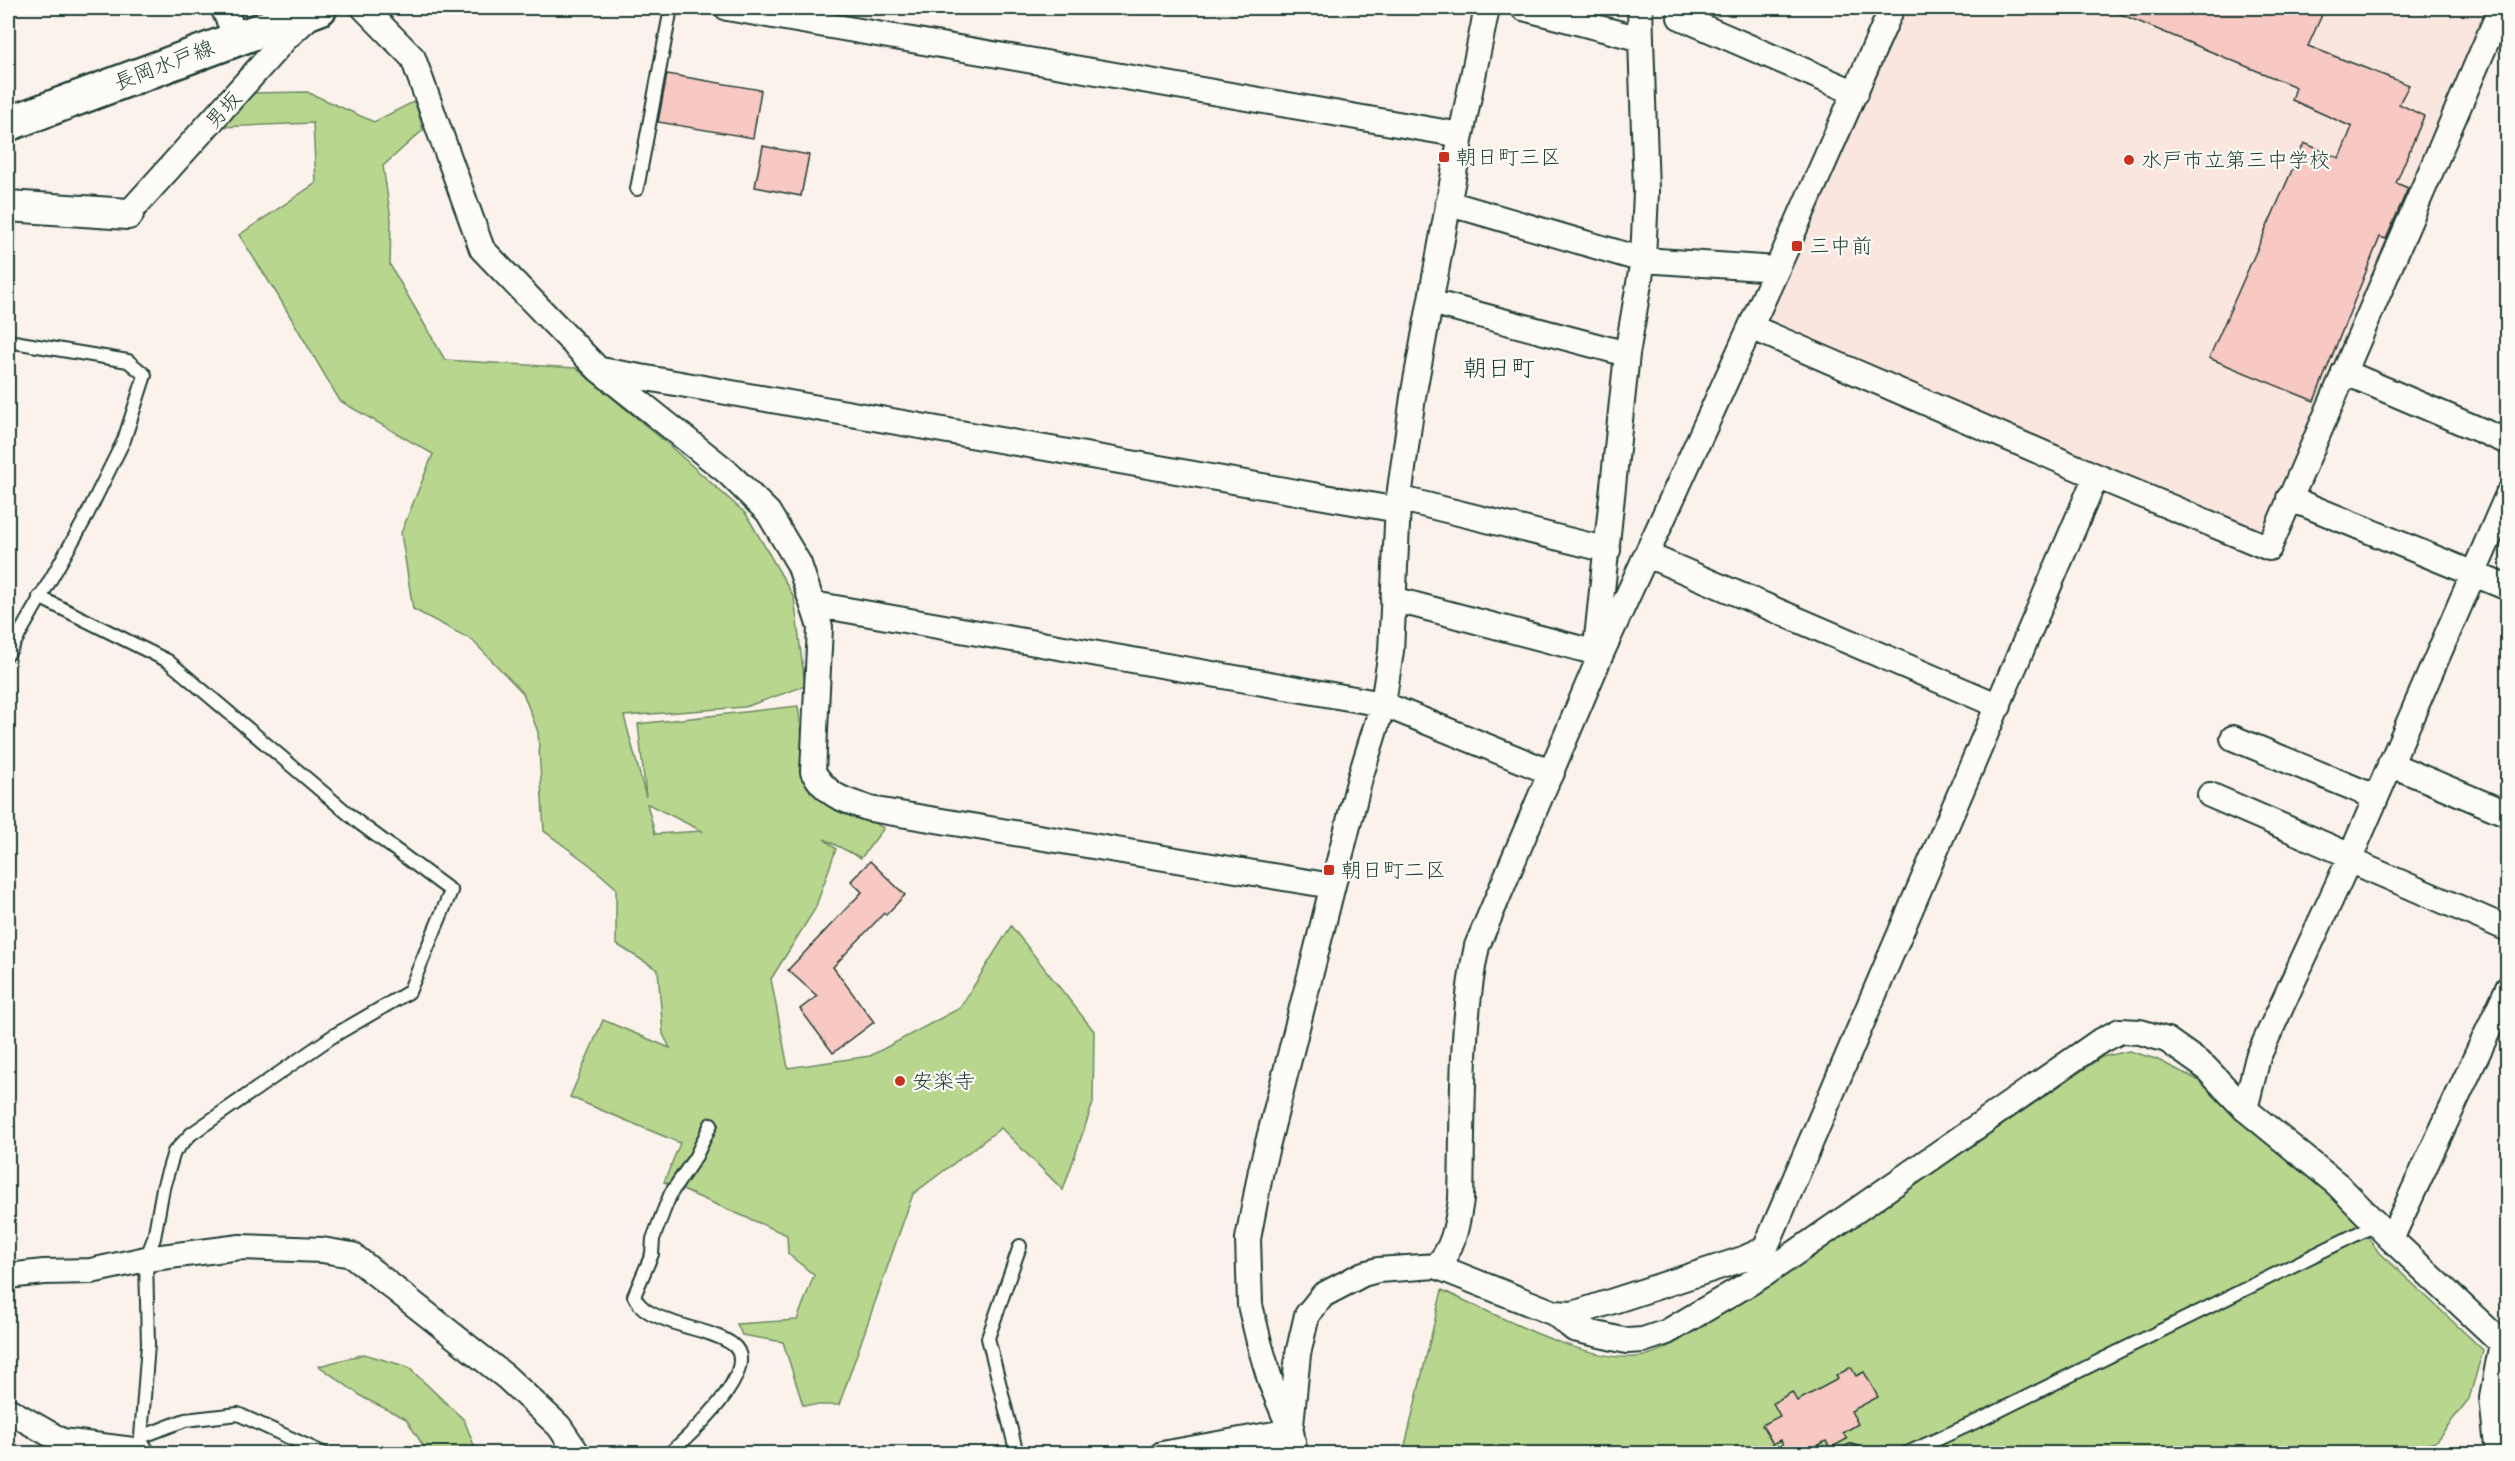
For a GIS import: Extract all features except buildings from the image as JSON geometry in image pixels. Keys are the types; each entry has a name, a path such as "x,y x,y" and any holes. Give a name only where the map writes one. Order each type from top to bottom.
{"main road":[{"name":"長岡水戸線","path":"8,124 320,8"}],"street":[{"path":"223,8 237,38"},
{"name":"男坂","path":"128,214 286,38 320,8"},
{"path":"364,8 413,58 482,249 598,369 726,471 768,512 799,564 820,627 813,772 823,788 839,798 881,811 1332,886"},
{"path":"726,8 1461,135"},
{"path":"1293,1442 1272,1383 1250,1305 1248,1239 1260,1170 1332,886 1383,704 1391,651 1398,504 1413,397 1448,203 1487,8"},
{"path":"1523,8 1641,39"},
{"path":"1601,654 1597,639 1627,354 1643,260 1646,192 1640,8"},
{"path":"1436,1266 1443,1260 1450,1247 1461,1200 1466,1040 1473,963 1477,946 1601,654 1778,269 1892,8"},
{"path":"1751,327 2269,548 2501,8"},
{"path":"1680,17 1856,93"},
{"path":"1448,203 1643,260 1778,269"},
{"path":"8,206 128,214"},
{"path":"1431,302 1627,354"},
{"path":"598,369 1387,508 1410,501 1608,550"},
{"path":"2344,372 2508,442"},
{"path":"1554,1313 1572,1314 1765,1249 2096,476"},
{"path":"2245,1109 2258,1057 2350,858 2508,494"},
{"path":"2289,498 2508,588"},
{"path":"1647,555 1999,706"},
{"path":"1394,599 1601,654"},
{"path":"813,604 1383,704 1552,773"},
{"path":"2233,738 2375,797"},
{"path":"2390,764 2508,814"},
{"path":"2210,795 2508,929"},
{"path":"2384,1232 2507,990"},
{"path":"1293,1442 1298,1354 1307,1316 1323,1296 1363,1274 1378,1270 1436,1266 1554,1313 1574,1329 1627,1341 1643,1340 1667,1332 1765,1274 2097,1043 2120,1031 2140,1032 2167,1040 2205,1066 2245,1109 2337,1184 2384,1232 2502,1343 2492,1397 2497,1447 2507,1454"},
{"path":"8,1276 44,1272 91,1271 146,1259 240,1247 322,1250 352,1255 506,1377 559,1426 578,1454"},
{"path":"8,1410 62,1440 142,1447"},
{"path":"1162,1454 1293,1442"}],"lane":[{"path":"637,189 671,8"},
{"path":"8,206 8,244"},
{"path":"8,341 128,362 145,375 124,440 84,521 8,654"},
{"path":"39,597 168,661 358,822 451,891 409,992 333,1036 191,1134 174,1152 163,1188 154,1238 146,1259 148,1344 142,1447"},
{"path":"669,1454 703,1423 734,1381 740,1367 740,1354 734,1346 722,1339 650,1314 638,1304 634,1296 652,1254 652,1239 671,1192 696,1156 711,1124"},
{"path":"1905,1454 2384,1232"},
{"path":"1017,1454 988,1338 1020,1246"},
{"path":"142,1447 185,1420 238,1414 325,1454"}],"shaded area":[{"name":"水戸市立第三中学校","path":"1897,8 2493,8 2271,514 2261,528 2245,532 1774,324 1766,313"}],"green space":[{"path":"307,92 374,122 415,101 423,130 383,166 391,219 390,265 445,360 576,368 662,439 746,514 794,597 805,686 745,707 624,716 646,797 638,724 798,706 810,792 884,828 861,858 824,839 836,849 815,909 771,979 788,1068 870,1056 960,1008 1011,926 1094,1031 1093,1103 1063,1190 1001,1128 913,1194 839,1405 803,1405 783,1342 742,1335 737,1324 797,1320 814,1275 788,1254 787,1235 664,1182 680,1143 570,1097 603,1020 670,1048 663,1034 658,970 616,944 616,888 590,865 544,831 538,732 523,693 472,640 413,609 401,533 433,454 340,401 239,235 316,183 313,123 221,127 249,93","holes":["647,804 702,831 655,834"]},
{"path":"2129,1051 2156,1059 2202,1082 2326,1192 2359,1225 2377,1250 2483,1350 2469,1399 2435,1442 2397,1453 1403,1454 1442,1290 1538,1334 1590,1352 1615,1356 1648,1355 1675,1343 1704,1325 2102,1057"},
{"path":"364,1354 408,1367 464,1420 477,1453 428,1453 406,1419 364,1398 319,1366"}],"place":[{"name":"朝日町三区","path":"1444,157"},
{"name":"水戸市立第三中学校","path":"2129,160"},
{"name":"三中前","path":"1797,246"},
{"name":"朝日町二区","path":"1329,870"},
{"name":"安楽寺","path":"900,1081"}],"district":[{"name":"朝日町","path":"1499,368"}]}
